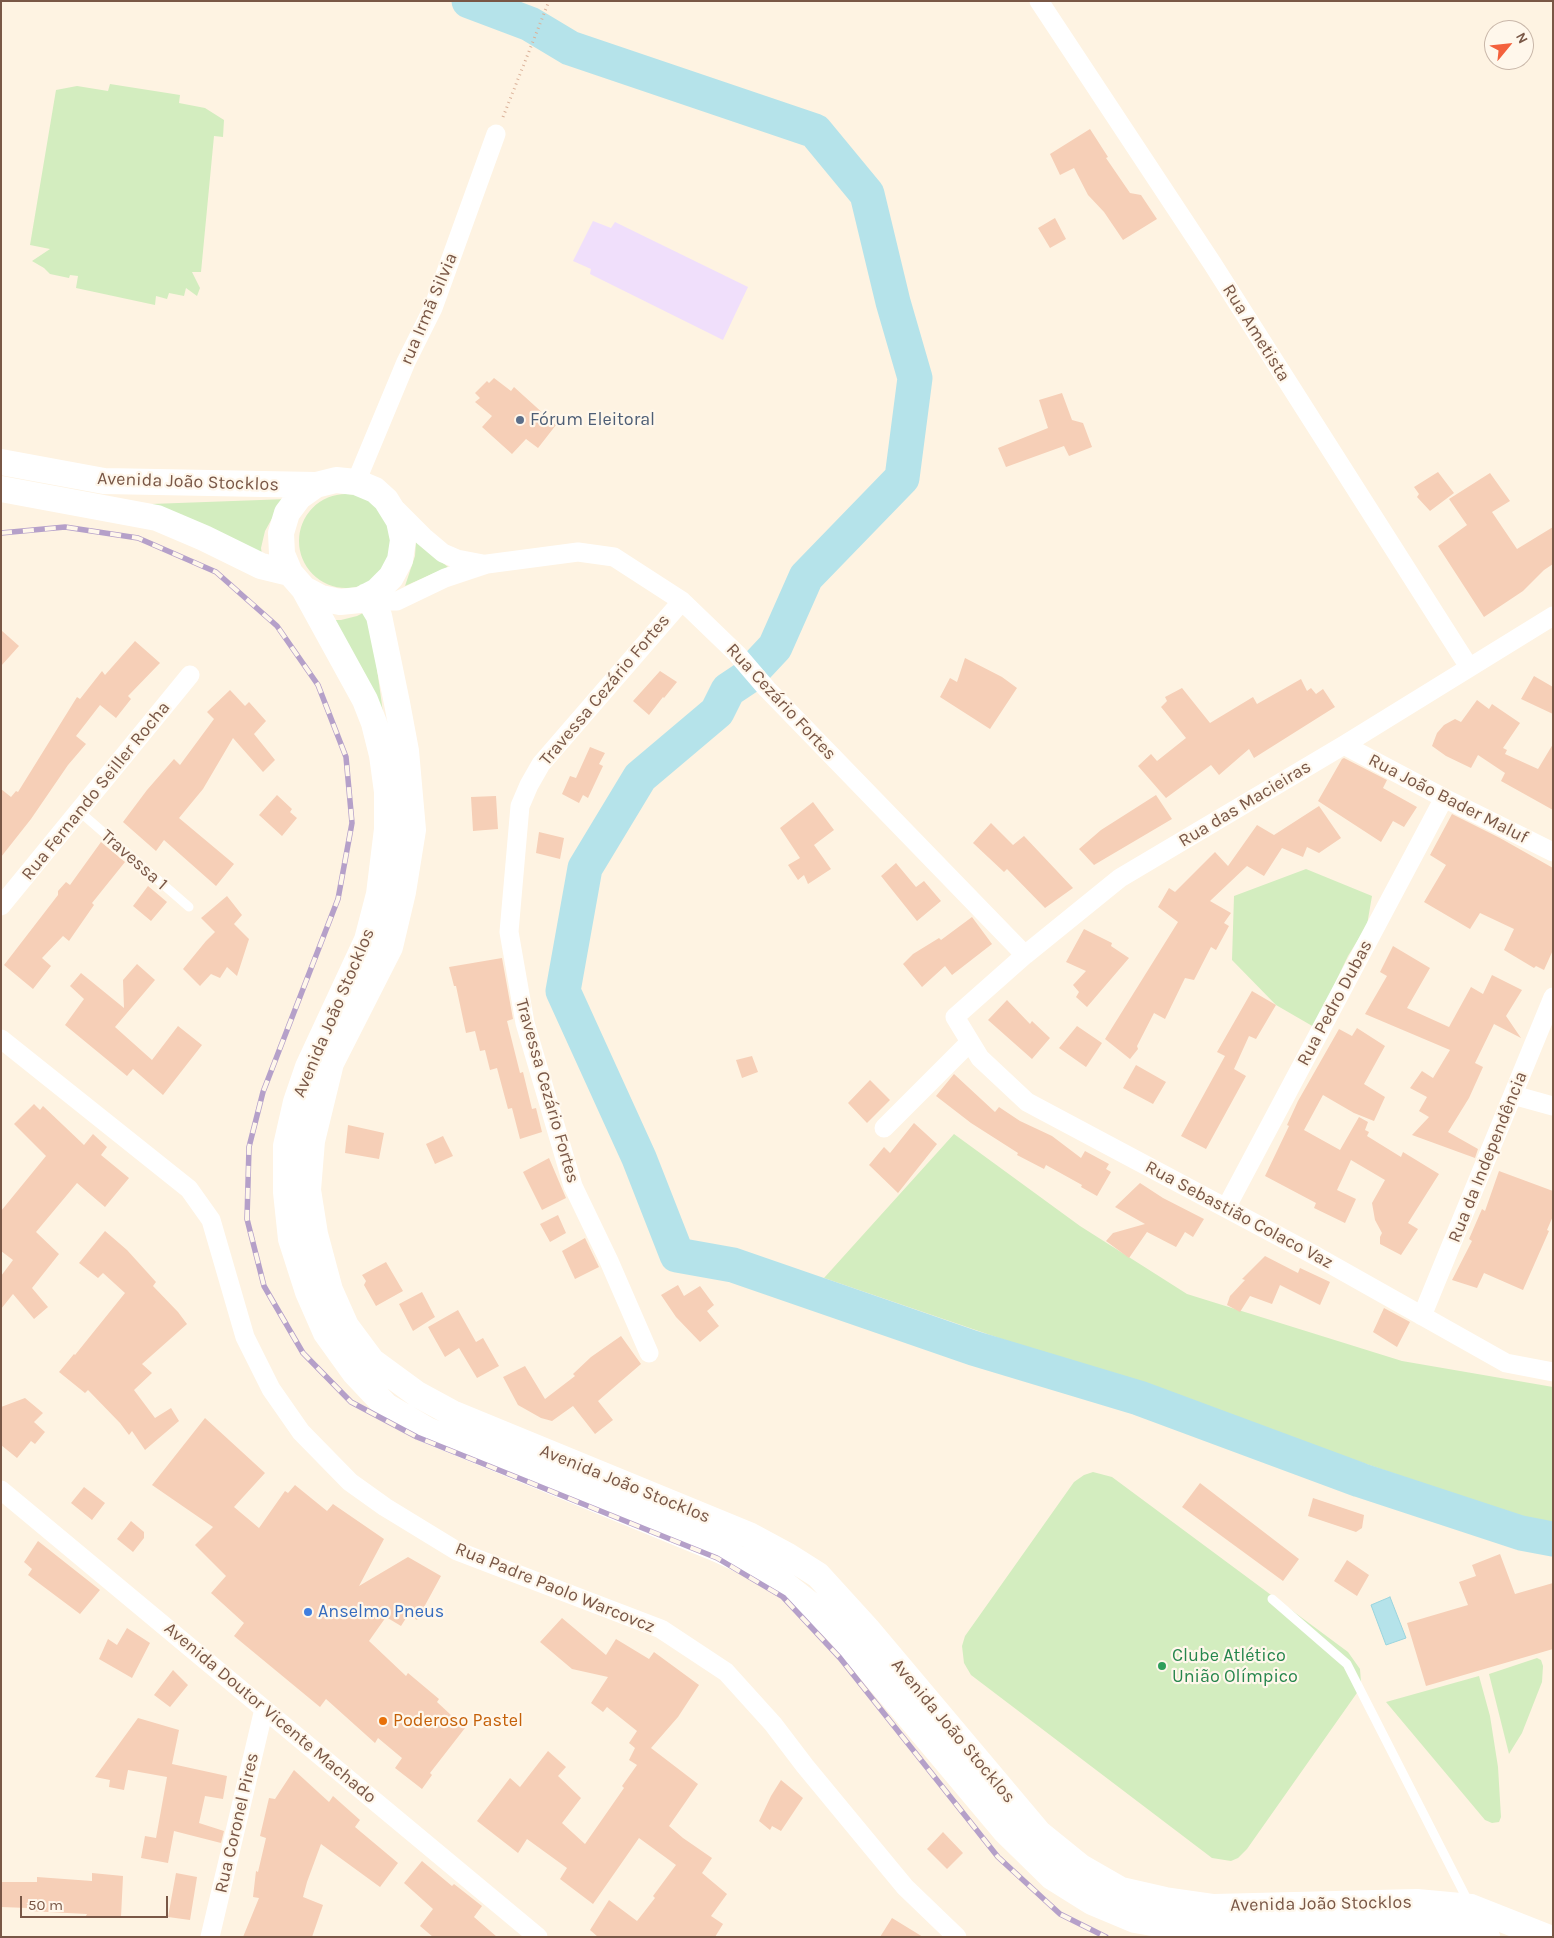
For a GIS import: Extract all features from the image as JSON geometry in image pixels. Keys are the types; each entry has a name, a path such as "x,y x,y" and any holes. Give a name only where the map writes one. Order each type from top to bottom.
{"main road":[{"name":"Avenida João Stocklos","path":"1,462 104,481 316,485 336,480 356,482 375,490 386,500 399,521 403,540 400,560 391,577 377,591 360,600 340,602 321,598 297,581 260,566 204,538 157,518 1,488"},
{"name":"Avenida João Stocklos","path":"316,485 299,497 287,513 281,533 282,554 365,700 374,723 382,755 387,792 387,829 379,894 367,940 308,1067 296,1102 286,1146 286,1192 292,1239 305,1283 326,1333 354,1372 386,1406 427,1430 717,1549 756,1567 784,1584 812,1606 838,1632 1006,1831 1052,1876 1092,1902 1135,1920 1187,1929 1440,1926 1474,1923"},
{"name":"Avenida João Stocklos","path":"370,595 379,616 406,752 413,830 403,892 390,947 331,1063 312,1142 308,1190 315,1234 330,1290 346,1326 372,1361 417,1394 452,1413 749,1535 818,1575 869,1631 1039,1833 1081,1867 1121,1890 1165,1900 1214,1907 1417,1902 1474,1923 1547,1937"}],"street":[{"name":"Rua Ametista","path":"1039,1 1212,263 1469,667"},
{"name":"rua Irmã Silvia","path":"356,482 406,362 433,308 496,134"},
{"name":"Rua Cezário Fortes","path":"386,500 443,553 457,559 487,564"},
{"name":"Rua Cezário Fortes","path":"370,595 388,601 397,601 445,578 487,564 578,552 614,557 682,601 737,654 767,689 1025,955"},
{"name":"Travessa Cezário Fortes","path":"649,1353 609,1261 573,1186 525,1023 509,932 520,806 529,785 541,764 682,601"},
{"name":"Rua das Macieiras","path":"955,1017 1025,955 1120,878 1344,745 1553,616"},
{"name":"Rua Fernando Seiller Rocha","path":"1,906 80,812 190,675"},
{"name":"Rua João Bader Maluf","path":"1344,745 1444,798 1553,852"},
{"name":"Rua Pedro Dubas","path":"1226,1208 1444,798"},
{"name":"Rua da Independência","path":"1422,1316 1553,997"},
{"name":"Rua Sebastião Colaco Vaz","path":"955,1017 980,1058 1027,1102 1316,1256 1506,1363 1553,1372"},
{"name":"Rua Padre Paolo Warcovcz","path":"1,1039 189,1189 211,1220 245,1337 270,1389 301,1432 350,1482 385,1507 457,1551 661,1630 726,1672 773,1724 805,1766 905,1887 957,1937"},
{"path":"884,1128 970,1042"},
{"path":"1513,1096 1553,1106"},
{"name":"Avenida Doutor Vicente Machado","path":"1,1490 538,1937"},
{"name":"Rua Coronel Pires","path":"210,1937 264,1708"}],"lane":[{"name":"Travessa 1","path":"80,812 189,907"},
{"path":"1272,1599 1347,1664 1474,1923"}],"path":[{"path":"496,134 549,1"}],"shaded area":[{"path":"593,221 611,228 615,222 748,287 723,340 590,274 591,269 573,261"}],"green space":[{"path":"110,84 180,95 179,103 205,108 224,120 223,137 214,136 201,272 192,272 200,288 197,296 186,288 184,296 169,293 167,299 156,296 155,305 76,288 78,276 70,275 69,278 50,274 32,261 50,249 30,245 56,90 77,86 108,91"},
{"path":"346,494 364,498 379,508 389,523 393,541 389,559 379,574 364,584 346,588 328,584 313,574 303,559 299,541 303,523 313,508 328,498"},
{"path":"288,499 275,513 265,531 261,548 263,562 151,504"},
{"path":"416,542 448,567 405,586 415,556"},
{"path":"369,610 384,720 331,620 341,620 357,616"},
{"path":"1306,869 1372,896 1367,925 1348,956 1314,1027 1276,1005 1232,960 1234,896"},
{"path":"954,1134 1080,1226 1187,1294 1402,1361 1553,1387 1553,1528 824,1278"},
{"name":"Clube Atlético União Olímpico","path":"1093,1472 1112,1477 1348,1652 1360,1669 1361,1682 1359,1690 1247,1849 1238,1858 1231,1861 1212,1858 971,1675 964,1663 962,1646 965,1636 1074,1482 1084,1475"},
{"path":"1537,1658 1541,1660 1543,1666 1542,1682 1522,1733 1509,1754 1489,1674"},
{"path":"1479,1676 1490,1716 1498,1767 1501,1817 1499,1822 1492,1823 1485,1820 1386,1702"}],"water":[{"path":"1390,1597 1406,1638 1386,1645 1371,1605"}],"building":[{"path":"1090,129 1108,157 1106,158 1130,193 1141,195 1157,219 1123,240 1104,212 1088,195 1074,168 1060,175 1050,154"},
{"path":"1055,218 1066,239 1050,248 1038,228"},
{"name":"Fórum Eleitoral","path":"494,378 511,391 514,387 556,425 538,448 526,439 512,454 482,427 492,416 475,402 480,398 475,393 487,381 489,383"},
{"path":"1062,393 1072,420 1083,423 1092,447 1069,456 1064,446 1006,467 998,448 1048,428 1039,400"},
{"path":"1438,472 1454,493 1430,511 1417,497 1419,494 1414,487"},
{"path":"1490,473 1510,501 1492,512 1517,549 1553,527 1553,564 1544,570 1523,591 1484,617 1438,546 1467,525 1449,499"},
{"path":"1,630 19,646 1,666"},
{"path":"135,641 160,663 128,696 131,699 116,718 100,705 76,736 86,744 68,765 31,819 1,857 1,789 11,797 16,791 18,792 77,697 80,699 102,671 105,675"},
{"path":"965,658 1002,677 1017,688 990,729 940,697 950,678 957,682"},
{"path":"660,671 677,682 649,715 633,701"},
{"path":"1534,676 1553,687 1553,714 1521,699"},
{"path":"1301,679 1307,691 1311,688 1316,694 1323,689 1335,707 1254,758 1249,749 1219,775 1211,765 1166,798 1138,766 1151,754 1157,761 1186,738 1161,707 1167,701 1165,697 1182,688 1210,723 1253,697 1257,704"},
{"path":"230,690 245,706 249,702 266,721 254,734 275,760 263,772 233,738 203,789 179,818 234,864 216,886 164,840 156,851 123,822 174,759 180,765 214,719 207,712"},
{"path":"1477,700 1489,709 1492,704 1520,723 1503,748 1507,750 1505,754 1538,769 1553,744 1553,810 1501,781 1505,773 1478,755 1471,768 1446,756 1432,746 1437,733 1444,725 1455,719 1461,722"},
{"path":"590,747 605,753 599,764 603,766 588,798 583,795 579,803 562,794 570,776 576,778"},
{"path":"1344,758 1387,780 1383,788 1417,807 1404,827 1393,821 1381,842 1318,801"},
{"path":"277,795 292,809 290,812 297,818 282,836 259,815"},
{"path":"1156,795 1172,819 1094,865 1079,849 1101,830"},
{"path":"496,796 498,829 473,831 471,797"},
{"path":"813,802 834,830 814,845 831,869 808,884 804,875 798,880 788,865 800,858 780,828"},
{"path":"1319,806 1341,838 1319,853 1307,847 1303,857 1282,848 1264,876 1247,866 1210,901 1231,913 1224,923 1229,926 1216,950 1211,947 1194,980 1185,978 1165,1019 1154,1013 1137,1046 1138,1049 1130,1059 1105,1039 1178,922 1158,907 1169,888 1175,892 1215,852 1228,866 1257,825 1274,835"},
{"path":"1452,814 1553,868 1553,950 1544,970 1536,966 1534,968 1504,950 1514,929 1480,913 1470,929 1424,902 1446,865 1430,855"},
{"path":"991,823 1013,845 1024,836 1073,888 1045,908 1007,869 1004,872 973,843"},
{"path":"539,832 564,838 560,859 536,853"},
{"path":"101,842 125,862 92,903 94,905 69,941 63,936 42,958 51,966 33,989 4,965 58,895 58,891 66,882 70,885"},
{"path":"896,863 916,887 924,881 941,901 917,921 881,876"},
{"path":"148,886 167,902 151,921 133,906"},
{"path":"227,896 242,915 234,924 249,939 237,976 227,967 220,978 211,974 200,986 183,969 215,932 201,918"},
{"path":"972,917 992,944 952,975 945,966 922,987 903,964 913,954 939,938 941,940"},
{"path":"1084,929 1112,943 1111,946 1129,958 1087,1007 1076,997 1079,992 1073,985 1086,971 1066,962"},
{"path":"1393,946 1430,968 1407,1008 1449,1027 1471,987 1483,994 1492,975 1522,990 1506,1016 1521,1038 1494,1024 1475,1063 1483,1067 1469,1098 1448,1132 1478,1149 1475,1158 1412,1135 1429,1117 1419,1111 1427,1097 1410,1088 1422,1071 1433,1078 1450,1050 1365,1014 1387,976 1380,972"},
{"path":"502,958 513,1019 507,1021 520,1073 523,1072 532,1109 536,1108 542,1132 520,1139 512,1108 508,1109 497,1068 490,1070 485,1050 480,1051 475,1031 466,1033 456,986 454,986 449,967"},
{"path":"137,964 155,980 115,1027 152,1060 178,1026 202,1045 163,1095 133,1069 127,1076 65,1025 84,999 70,986 81,973 124,1008 123,980"},
{"path":"1252,991 1276,1005 1256,1039 1249,1036 1234,1069 1246,1076 1206,1149 1181,1136 1225,1056 1217,1052"},
{"path":"1007,1000 1030,1024 1032,1021 1050,1038 1032,1059 988,1020"},
{"path":"1077,1026 1102,1043 1086,1067 1059,1048"},
{"path":"1357,1028 1385,1046 1364,1084 1385,1097 1374,1121 1354,1113 1323,1095 1304,1130 1340,1150 1359,1117 1368,1122 1365,1130 1369,1132 1367,1136 1401,1157 1403,1152 1439,1174 1408,1223 1418,1229 1401,1255 1380,1244 1382,1233 1375,1220 1372,1203 1385,1180 1351,1160 1337,1190 1356,1199 1345,1223 1314,1208 1316,1203 1265,1176 1289,1126 1287,1125 1298,1101 1339,1029 1352,1036"},
{"path":"752,1056 758,1072 742,1078 736,1060"},
{"path":"1136,1065 1166,1082 1153,1104 1123,1088"},
{"path":"954,1074 995,1112 999,1107 1020,1121 1052,1136 1081,1158 1085,1151 1109,1164 1106,1169 1111,1172 1097,1196 1081,1187 1082,1185 1046,1165 1044,1169 1017,1155 1018,1153 971,1123 936,1096"},
{"path":"870,1080 890,1100 867,1123 848,1103"},
{"path":"34,1104 40,1110 43,1106 84,1145 93,1134 107,1147 101,1155 129,1178 105,1207 77,1183 36,1232 59,1254 32,1288 48,1307 34,1319 13,1294 1,1309 1,1276 13,1260 1,1251 1,1211 46,1156 14,1124"},
{"path":"914,1123 937,1144 898,1193 869,1165 884,1147 890,1153"},
{"path":"348,1125 384,1133 379,1159 345,1153"},
{"path":"443,1136 453,1156 435,1164 426,1144"},
{"path":"549,1158 566,1198 542,1210 523,1172"},
{"path":"1499,1171 1553,1191 1553,1216 1547,1230 1549,1231 1523,1290 1484,1273 1477,1288 1452,1280 1472,1241 1469,1239 1482,1209 1485,1211"},
{"path":"1140,1183 1163,1198 1204,1219 1193,1237 1185,1232 1176,1247 1147,1232 1129,1258 1106,1241 1113,1233 1145,1224 1115,1207"},
{"path":"558,1215 566,1233 550,1242 540,1224"},
{"path":"105,1231 127,1250 156,1282 153,1286 187,1324 142,1364 152,1373 134,1390 155,1418 171,1408 179,1421 145,1450 132,1431 129,1435 88,1390 85,1393 59,1372 125,1293 103,1273 98,1278 79,1263"},
{"path":"585,1238 599,1267 575,1279 562,1251"},
{"path":"1265,1256 1298,1273 1300,1268 1330,1282 1320,1305 1280,1285 1272,1304 1250,1296 1240,1312 1227,1305 1230,1296 1245,1280 1242,1279"},
{"path":"386,1262 403,1291 376,1306 364,1285 366,1281 362,1275"},
{"path":"678,1285 684,1296 700,1286 714,1305 707,1311 719,1326 700,1342 676,1317 661,1295"},
{"path":"422,1292 435,1317 413,1331 399,1304"},
{"path":"1384,1308 1410,1322 1397,1347 1373,1332"},
{"path":"458,1310 476,1342 483,1338 499,1366 477,1378 459,1348 445,1357 428,1327"},
{"path":"621,1336 641,1364 598,1401 613,1420 595,1434 573,1406 552,1421 541,1418 518,1405 503,1377 525,1366 545,1399 575,1376 573,1374 591,1357"},
{"path":"25,1398 43,1413 34,1422 45,1432 35,1444 31,1441 17,1458 1,1445 1,1407"},
{"path":"205,1418 265,1473 234,1507 259,1528 285,1491 288,1493 295,1485 327,1511 333,1504 384,1539 359,1586 408,1557 441,1576 417,1620 408,1615 401,1626 386,1617 369,1641 406,1676 408,1673 439,1699 437,1702 465,1728 430,1773 432,1775 422,1789 395,1768 402,1758 378,1738 375,1743 326,1699 320,1707 234,1636 244,1623 211,1593 226,1576 195,1545 213,1527 152,1485"},
{"path":"1200,1483 1299,1559 1283,1581 1182,1507"},
{"path":"84,1487 105,1503 92,1520 71,1503"},
{"path":"1313,1498 1364,1515 1362,1528 1356,1532 1308,1516"},
{"path":"131,1521 144,1532 144,1538 133,1552 117,1539"},
{"path":"38,1541 100,1590 80,1614 28,1575 32,1569 24,1562"},
{"path":"1500,1554 1515,1594 1553,1583 1553,1649 1426,1686 1407,1623 1468,1605 1459,1582 1476,1576 1472,1565"},
{"path":"1347,1560 1369,1575 1357,1596 1334,1581"},
{"path":"562,1618 606,1655 616,1639 649,1659 654,1652 699,1685 678,1717 651,1748 698,1784 669,1826 712,1858 702,1873 727,1894 711,1916 723,1924 715,1937 598,1937 590,1930 609,1900 637,1921 655,1898 653,1896 676,1865 639,1838 593,1904 560,1879 567,1868 527,1839 518,1853 477,1821 510,1778 520,1787 548,1751 566,1767 558,1776 581,1798 562,1823 585,1844 624,1788 622,1786 637,1765 629,1760 635,1748 629,1743 637,1731 607,1707 603,1712 591,1703 608,1677 572,1669 540,1642"},
{"path":"127,1628 150,1643 132,1678 99,1659 108,1639 117,1645"},
{"path":"173,1670 188,1685 170,1707 154,1695"},
{"path":"138,1718 179,1730 172,1764 227,1776 223,1799 205,1796 199,1823 224,1831 221,1843 174,1831 168,1863 141,1858 145,1836 156,1838 167,1777 128,1770 124,1790 109,1787 110,1780 95,1777"},
{"path":"294,1770 329,1802 333,1796 360,1820 355,1827 398,1863 380,1887 321,1844 303,1897 323,1905 312,1937 243,1937 259,1898 253,1897 256,1871 258,1872 266,1838 260,1836 269,1798 275,1799"},
{"path":"781,1780 803,1798 781,1831 772,1826 770,1830 759,1821"},
{"path":"943,1832 963,1853 947,1869 927,1849"},
{"path":"422,1861 452,1886 454,1884 482,1906 474,1917 497,1937 433,1937 420,1926 433,1909 404,1883"},
{"path":"92,1873 123,1876 121,1917 86,1916 87,1914 28,1911 28,1908 1,1907 1,1882 37,1882 37,1877 92,1881"},
{"path":"176,1873 197,1877 190,1920 168,1917"},
{"path":"892,1918 923,1937 880,1937"}],"waterway":[{"path":"469,1 530,24 570,48 815,131 867,194 893,302 915,378 902,478 806,577 775,647 746,678 728,690 717,712 640,777 585,868 563,991 639,1158 677,1255 733,1265 973,1348 1139,1398 1360,1480 1521,1533 1553,1539"}],"railway":[{"path":"1,533 65,527 138,538 216,572 277,626 318,685 346,757 352,823 338,899 263,1092 249,1147 247,1219 264,1286 303,1353 351,1402 417,1437 717,1558 783,1597 840,1658 998,1857 1060,1914 1106,1937"}],"place":[{"name":"Fórum Eleitoral","path":"520,420"},
{"name":"Anselmo Pneus","path":"308,1612"},
{"name":"Clube Atlético União Olímpico","path":"1162,1666"},
{"name":"Poderoso Pastel","path":"383,1721"}]}
